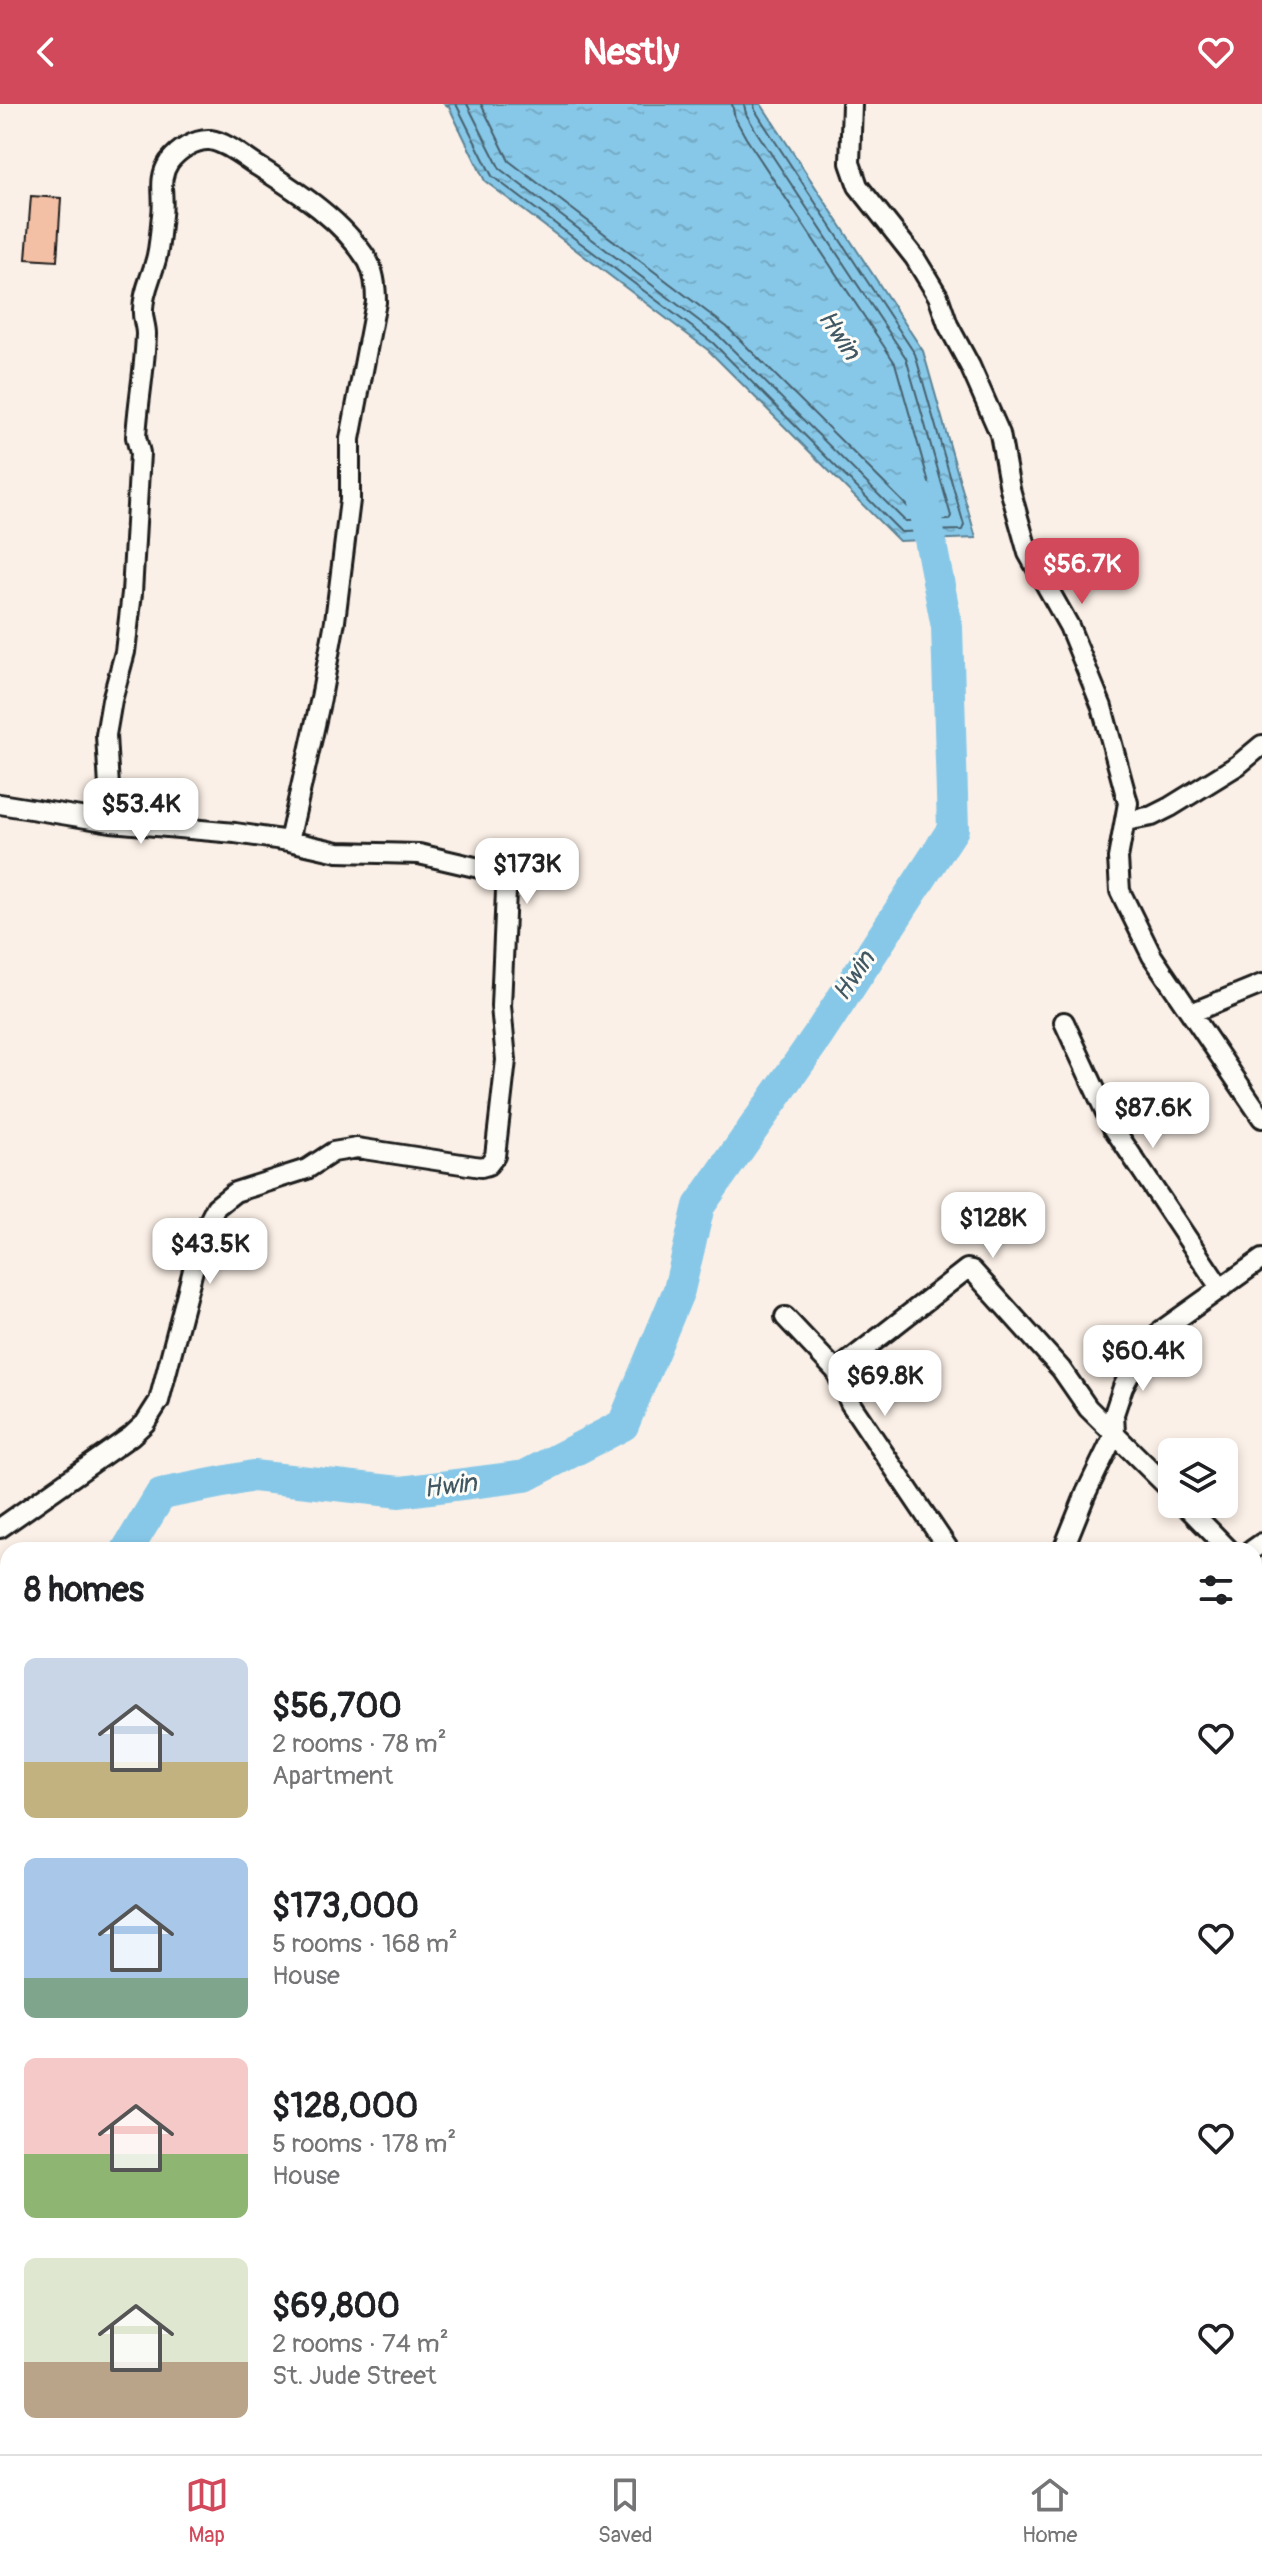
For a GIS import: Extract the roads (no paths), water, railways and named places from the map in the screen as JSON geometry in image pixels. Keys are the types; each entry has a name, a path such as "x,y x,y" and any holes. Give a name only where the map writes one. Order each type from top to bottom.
{"street":[{"path":"852,104 850,163 858,186 915,258 938,296 948,325 1000,434 1010,489 1028,553 1069,626 1102,707 1128,803 1118,858 1120,891 1152,956 1262,1118"},
{"path":"111,822 106,735 125,652 132,593 140,453 136,437 146,329 142,310 156,261 164,206 160,186 163,172 180,151 193,143 208,140 218,142 244,157 329,217 354,241 370,264 376,282 376,302 350,439 350,500 335,621 289,841"},
{"path":"1126,821 1152,816 1170,807 1238,765 1262,745"},
{"path":"0,804 111,822 235,833 338,852 419,854 492,871 504,879 506,891 501,1006 506,1060 495,1156 488,1165 481,1167 357,1148 333,1152 307,1169 235,1192 216,1207 206,1227 159,1401 145,1423 0,1528"},
{"path":"1191,1013 1262,984"},
{"path":"1064,1022 1112,1126 1221,1289"},
{"path":"1066,1542 1115,1433 1114,1414 1123,1387 1147,1347 1162,1330 1262,1259"},
{"path":"836,1371 967,1269 972,1270 1061,1369 1088,1408 1158,1477"},
{"path":"785,1317 836,1371 850,1403 944,1542"},
{"path":"1198,1518 1221,1542"}],"water":[{"path":"445,104 761,104 923,351 976,538 899,541 708,350 485,181"}],"waterway":[{"name":"Hwin","path":"132,1542 161,1494 253,1476 400,1492 525,1476 623,1425 679,1290 699,1206 819,1034 953,829 947,627 922,498"}]}
